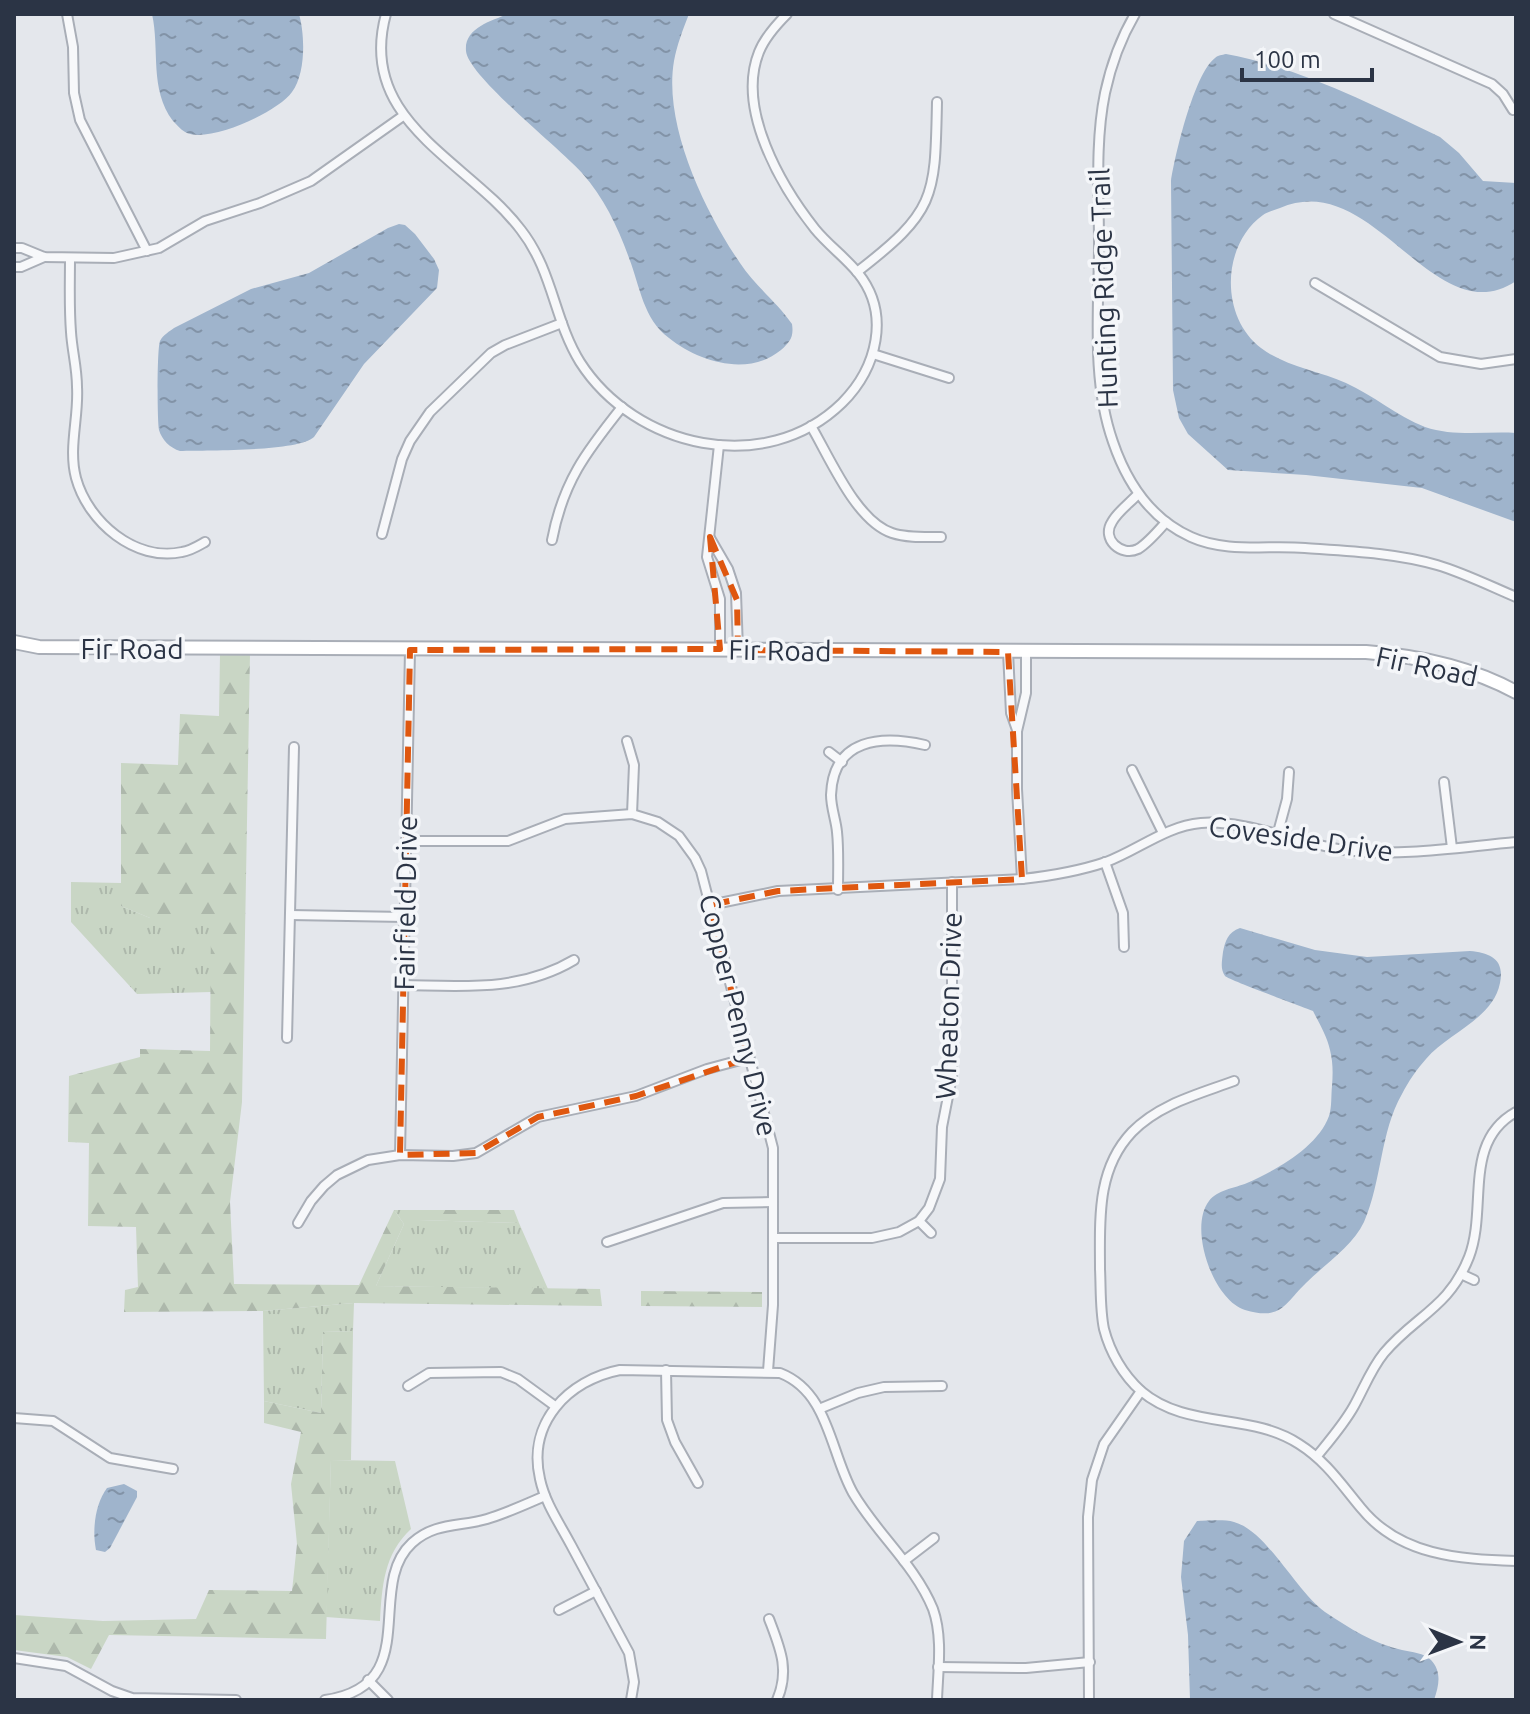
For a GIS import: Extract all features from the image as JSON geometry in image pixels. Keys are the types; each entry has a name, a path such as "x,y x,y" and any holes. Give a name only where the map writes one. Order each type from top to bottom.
{"street":[{"path":"67,14 73,47 74,93 80,120 147,251"},
{"path":"386,14 381,42 382,63 387,85 403,116 507,213 521,230 547,275 562,323 589,375 622,407 669,433 719,445 766,443 811,426 843,402 863,377 873,354 877,328 869,291 857,272 817,232 790,194 771,158 754,103 753,74 759,51 787,14"},
{"name":"Hunting Ridge Trail","path":"1135,14 1114,61 1100,128 1099,347 1107,425 1120,462 1138,494 1156,516 1193,538 1214,544 1306,548 1421,561 1516,597"},
{"path":"1334,14 1492,84 1513,110"},
{"path":"857,272 904,233 925,206 935,172 937,102"},
{"path":"14,248 44,257 70,258 128,257 147,251 170,243 205,221 273,198 311,181 403,116"},
{"path":"14,267 44,257"},
{"path":"70,258 70,328 77,386 73,459 75,476 86,504 109,531 138,547 181,553 205,542"},
{"path":"1315,283 1440,357 1481,364 1516,359"},
{"path":"382,534 402,459 417,428 430,412 491,353 562,323"},
{"path":"873,354 949,378"},
{"path":"552,540 558,511 572,476 622,407"},
{"path":"811,426 858,505 874,524 899,535 941,537"},
{"path":"719,445 707,557 721,606 720,649"},
{"path":"1138,494 1109,526 1108,533 1114,546 1124,551 1135,550 1166,522"},
{"path":"710,537 728,569 736,593 738,650"},
{"name":"Fir Road","path":"14,642 39,647"},
{"name":"Fir Road","path":"14,650 39,647 1381,653 1445,665 1481,676 1516,692"},
{"name":"Fairfield Drive","path":"400,1155 410,650"},
{"path":"1008,652 1011,713 1017,731"},
{"path":"1022,879 1017,731 1026,693 1026,652"},
{"path":"838,890 837,831 831,798 834,778 842,762 853,749 877,739 925,745"},
{"path":"407,841 508,841 565,819 632,814 634,765 627,741"},
{"path":"287,1038 294,747"},
{"path":"829,752 842,762"},
{"path":"1132,770 1163,833"},
{"path":"1277,836 1287,799 1289,772"},
{"path":"1444,782 1452,848"},
{"name":"Copper Penny Drive","path":"632,814 658,822 679,836 695,858 773,1148 773,1305 768,1371"},
{"name":"Coveside Drive","path":"710,905 778,891 1022,879 1056,874 1105,862 1163,833 1188,825 1233,824 1309,844 1369,853 1421,852 1516,842"},
{"path":"1105,862 1123,913 1124,947"},
{"name":"Wheaton Drive","path":"919,1221 929,1208 940,1179 942,1127 951,1089 952,882"},
{"path":"290,915 405,917"},
{"path":"404,985 501,986 539,977 574,960"},
{"path":"298,1223 311,1201 337,1175 368,1160 400,1155 476,1153 538,1117 636,1096 707,1069 748,1058"},
{"path":"1234,1081 1156,1113 1132,1132 1110,1166 1100,1203 1101,1310 1115,1356 1141,1391 1164,1405 1185,1414 1273,1430 1317,1456 1369,1518 1417,1548 1466,1559 1516,1561"},
{"path":"1317,1456 1347,1418 1384,1352 1441,1303 1461,1274 1469,1258 1477,1225 1479,1172 1486,1143 1498,1125 1516,1112"},
{"path":"607,1242 723,1203 773,1202"},
{"path":"773,1238 872,1238 899,1232 919,1221 931,1233"},
{"path":"1461,1274 1474,1280"},
{"path":"631,1700 634,1682 632,1661 545,1496 537,1453 544,1427 555,1406 573,1388 601,1374 620,1370 768,1371 780,1373 810,1392 854,1495 904,1561 933,1610 938,1630 937,1700"},
{"path":"666,1370 667,1420 675,1442 698,1483"},
{"path":"408,1386 429,1373 501,1372 518,1379 555,1406"},
{"path":"819,1409 874,1389 942,1386"},
{"path":"1089,1700 1088,1517 1092,1480 1104,1444 1141,1391"},
{"path":"14,1418 53,1421 110,1458 173,1469"},
{"path":"325,1700 342,1696 368,1680 380,1663 389,1640 395,1567 412,1543 439,1526 492,1517 545,1496"},
{"path":"904,1561 934,1538"},
{"path":"559,1610 596,1591"},
{"path":"769,1619 785,1665 783,1686 777,1700"},
{"path":"14,1658 66,1666 123,1696 236,1700"},
{"path":"14,1666 29,1662"},
{"path":"938,1667 1026,1668 1090,1662"},
{"path":"368,1680 388,1700"}],"highlighted area":[{"path":"710,537 737,600 738,650 1008,652 1022,879 778,891 710,905 748,1058 636,1096 538,1117 476,1153 400,1155 410,650 720,649"}],"green space":[{"path":"220,654 250,654 242,1102 230,1202 234,1284 359,1285 394,1210 404,1224 376,1286 600,1289 602,1306 354,1303 263,1311 124,1312 125,1290 138,1287 136,1227 88,1226 89,1143 68,1142 69,1076 140,1057 140,1049 210,1051 211,918 150,918 121,906 121,763 178,765 180,714 219,716"},
{"path":"71,882 121,883 121,906 150,918 211,918 211,992 137,994 71,922"},
{"path":"394,1210 418,1210 419,1220 519,1223 548,1289 376,1286 404,1224"},
{"path":"418,1210 514,1210 519,1223 418,1220"},
{"path":"641,1291 762,1292 762,1307 641,1306"},
{"path":"354,1303 353,1331 323,1332 321,1413 264,1401 263,1311"},
{"path":"353,1331 351,1460 331,1460 326,1639 109,1635 91,1669 67,1657 14,1650 14,1615 103,1621 196,1619 209,1590 292,1591 297,1544 291,1484 301,1432 264,1423 264,1401 321,1413 323,1332"},
{"path":"331,1460 395,1461 411,1529 395,1549 386,1571 380,1621 326,1617"}],"water":[{"path":"152,14 299,14 303,54 297,84 284,100 243,124 211,134 187,133 173,121 161,96"},
{"path":"508,14 689,14 675,55 672,86 681,140 713,219 746,271 792,324 791,339 781,350 754,363 724,363 681,347 660,330 648,312 620,235 597,192 571,162 498,94 471,62 466,51 469,36 480,26"},
{"path":"1226,54 1281,68 1362,100 1440,137 1459,153 1483,181 1516,183 1516,281 1486,292 1458,287 1430,271 1345,210 1314,202 1269,212 1249,228 1239,244 1231,281 1238,318 1248,335 1270,354 1346,383 1425,427 1459,433 1516,433 1516,522 1422,488 1228,470 1188,434 1179,418 1173,390 1171,181 1181,135 1200,80 1215,58"},
{"path":"399,224 415,234 434,259 439,270 437,288 364,364 314,437 290,445 251,449 180,451 167,443 159,430 158,413 159,346 165,335 251,289 309,273"},
{"path":"1240,928 1315,950 1367,957 1477,952 1494,959 1501,975 1496,996 1489,1006 1435,1050 1404,1089 1389,1124 1370,1206 1359,1231 1282,1308 1267,1313 1245,1310 1233,1304 1223,1293 1207,1262 1201,1228 1203,1213 1217,1194 1270,1172 1306,1148 1315,1138 1330,1112 1332,1063 1327,1040 1313,1011 1225,976 1222,965 1225,944 1230,934"},
{"path":"124,1484 137,1491 137,1497 110,1548 105,1552 96,1550 97,1509 107,1488"},
{"path":"1197,1521 1230,1521 1246,1528 1258,1537 1325,1612 1372,1640 1428,1658 1438,1674 1434,1700 1190,1700 1188,1635 1181,1577 1184,1541"}]}
